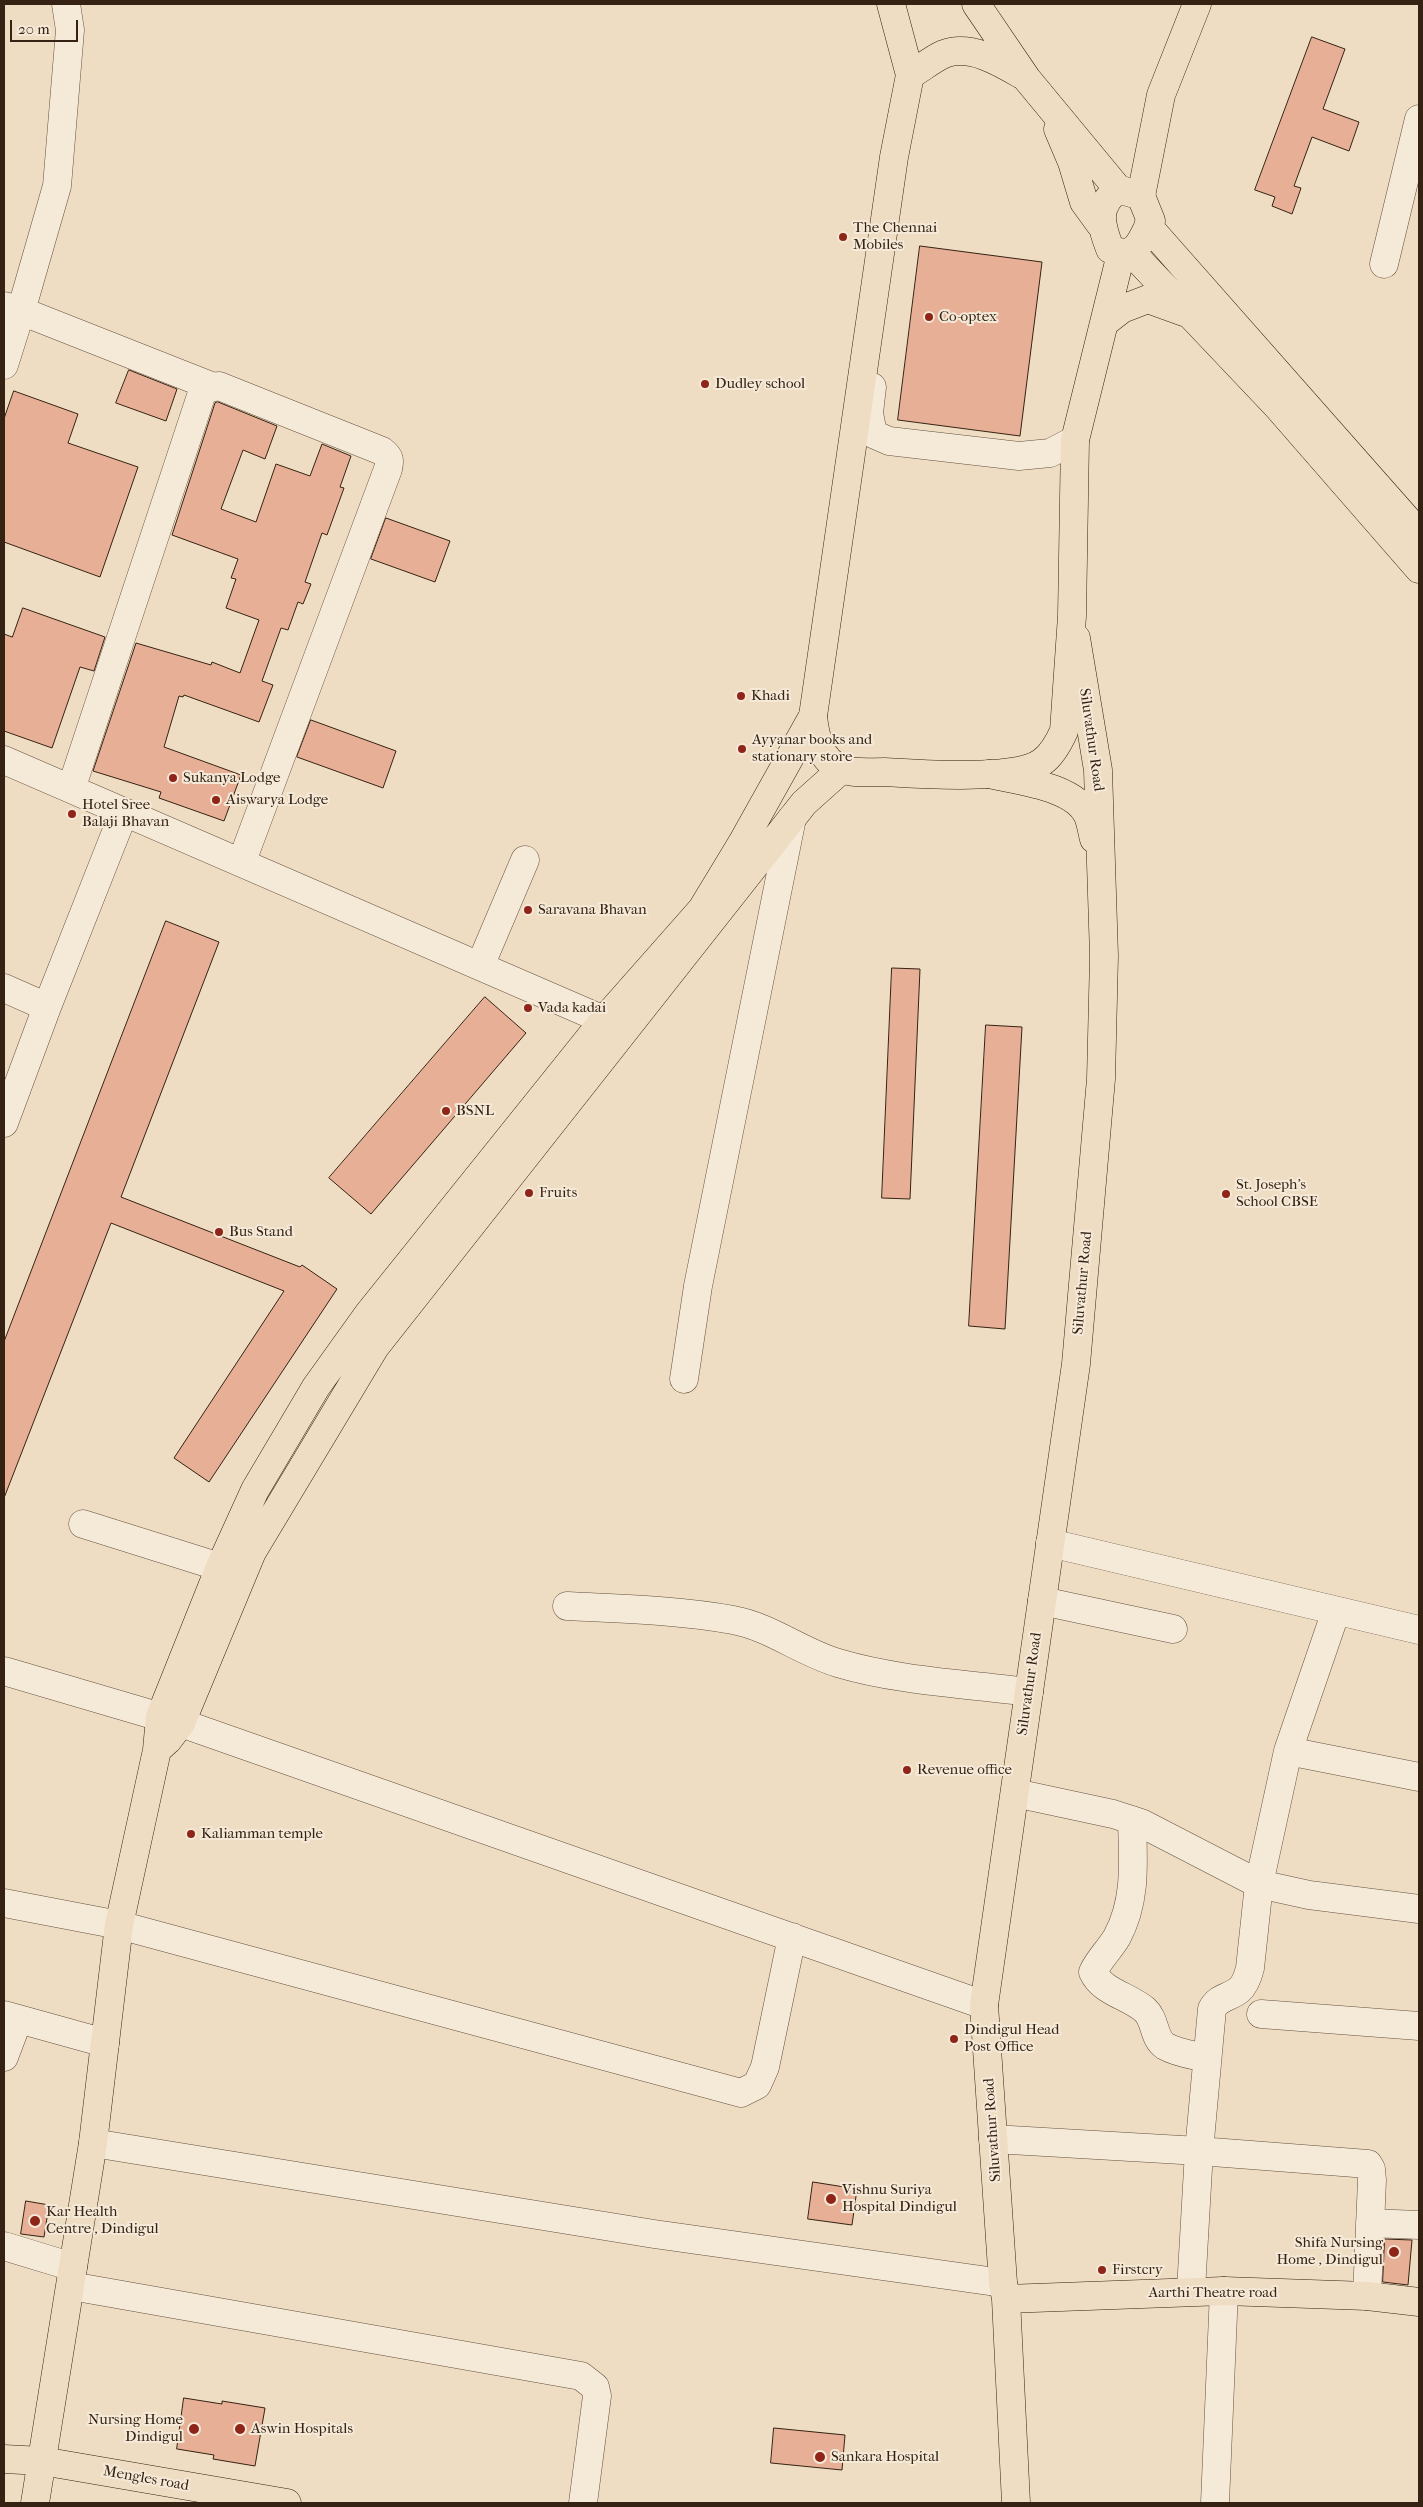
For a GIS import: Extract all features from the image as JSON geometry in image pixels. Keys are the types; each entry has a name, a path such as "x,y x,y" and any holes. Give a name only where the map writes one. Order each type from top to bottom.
{"main road":[{"path":"891,4 910,76 894,157 878,278 812,716 815,740 824,754 842,769 962,776 1019,770 1042,763 1058,744 1064,731 1072,616 1075,440 1104,322 1126,253 1142,241 1151,221 1130,192 1036,88 976,4"},
{"path":"1130,192 1161,95 1197,4"},
{"path":"910,76 943,54 960,50 1002,63 1036,88 1072,162 1084,202 1100,224 1110,249 1126,253 1190,314 1277,406 1419,569"},
{"path":"1100,224 1109,196 1130,192"},
{"path":"1148,226 1419,533"},
{"path":"1104,322 1122,309 1148,299 1190,314"},
{"name":"Siluvathur Road","path":"1016,2503 1005,2291 984,2006 1076,1364 1101,1079 1104,956 1098,770 1072,616"},
{"path":"35,2503 93,2143 119,1925 157,1750 170,1720 252,1552 422,1266 604,1020 702,909 742,843 812,716"},
{"path":"170,1720 220,1567 255,1490 316,1387 369,1313 422,1266 804,803 842,769"},
{"name":"Siluvathur Road","path":"986,774 1041,786 1072,798 1087,815 1101,865"},
{"name":"Aarthi Theatre road","path":"1005,2291 1191,2290 1367,2296 1419,2302"},
{"name":"Mengles road","path":"4,2459 42,2461 287,2503"}],"street":[{"path":"4,365 12,308 57,186 70,30 66,4"},
{"path":"1384,264 1419,119"},
{"path":"878,278 881,320 869,413 873,434 889,442 1020,456 1050,454 1075,440"},
{"path":"12,308 211,386 219,386 388,455 390,461 242,861"},
{"path":"71,789 200,396 205,389 211,386"},
{"path":"4,760 242,861 604,1020"},
{"path":"4,1124 47,1007 124,812"},
{"path":"684,1379 698,1286 792,818"},
{"path":"480,966 525,860"},
{"path":"4,988 47,1007"},
{"path":"83,1524 220,1567"},
{"path":"1050,1544 1419,1630"},
{"path":"1042,1601 1173,1629"},
{"path":"567,1606 667,1612 733,1620 759,1626 837,1663 894,1675 1029,1692"},
{"path":"1191,2290 1199,2151 1211,2016 1215,2003 1239,1990 1247,1980 1259,1884 1288,1751 1336,1611"},
{"path":"4,1670 170,1720 984,2006"},
{"path":"1288,1751 1419,1777"},
{"path":"1014,1793 1132,1820 1259,1884 1309,1895 1419,1909"},
{"path":"1132,1820 1133,1876 1128,1913 1116,1939 1092,1972 1097,1981 1144,2009 1151,2016 1159,2041 1166,2047 1206,2058"},
{"path":"4,1903 119,1925 740,2093 757,2085 765,2067 792,1937"},
{"path":"1261,2014 1419,2026"},
{"path":"4,2057 11,2018 105,2043"},
{"path":"993,2139 1199,2151 1368,2164 1371,2169 1372,2180 1367,2296"},
{"path":"93,2143 1005,2291"},
{"path":"1370,2223 1419,2225"},
{"path":"4,2246 72,2276 581,2376 596,2386 597,2396 583,2503"},
{"path":"1215,2503 1224,2291"}],"building":[{"path":"1312,37 1345,49 1323,109 1359,122 1349,151 1312,137 1294,186 1301,188 1292,214 1272,206 1275,197 1255,190"},
{"path":"920,246 1042,262 1020,436 898,420"},
{"path":"129,370 177,389 166,421 116,403"},
{"path":"14,391 78,414 68,443 138,467 100,577 4,542 4,419"},
{"path":"218,402 277,426 265,459 243,450 221,509 256,522 276,464 310,476 322,444 351,456 340,487 344,488 327,535 322,533 305,582 311,584 303,604 298,602 288,630 281,628 262,681 273,685 259,722 184,695 183,697 179,696 164,747 241,775 224,821 159,798 161,792 93,771 136,643 211,665 212,662 240,673 259,620 226,608 236,579 231,578 238,559 172,535 215,403"},
{"path":"386,518 450,541 435,582 371,559"},
{"path":"23,608 105,637 94,671 80,667 52,748 4,731 4,634 12,637"},
{"path":"311,720 396,751 383,788 297,757"},
{"path":"166,921 219,942 121,1197 300,1267 302,1265 337,1289 209,1482 174,1458 284,1291 111,1223 4,1498 4,1342"},
{"path":"892,968 920,969 910,1199 882,1198"},
{"path":"485,997 526,1033 371,1214 329,1178"},
{"path":"986,1025 1022,1027 1005,1329 969,1326"},
{"path":"813,2182 857,2189 852,2225 808,2219"},
{"path":"26,2201 49,2205 44,2237 21,2234"},
{"path":"1385,2239 1412,2240 1408,2285 1383,2282"},
{"path":"184,2398 222,2404 222,2401 265,2408 255,2466 213,2459 214,2455 177,2449"},
{"path":"774,2428 845,2435 842,2470 771,2463"}],"place":[{"name":"The Chennai Mobiles","path":"843,237"},
{"name":"Co-optex","path":"929,317"},
{"name":"Dudley school","path":"705,384"},
{"name":"Khadi","path":"741,696"},
{"name":"Ayyanar books and stationary store","path":"742,749"},
{"name":"Sukanya Lodge","path":"173,778"},
{"name":"Aiswarya Lodge","path":"216,800"},
{"name":"Hotel Sree Balaji Bhavan","path":"72,814"},
{"name":"Saravana Bhavan","path":"528,910"},
{"name":"Vada kadai","path":"528,1008"},
{"name":"BSNL","path":"446,1111"},
{"name":"Fruits","path":"529,1193"},
{"name":"St. Joseph's School CBSE","path":"1226,1194"},
{"name":"Bus Stand","path":"219,1232"},
{"name":"Revenue office","path":"907,1770"},
{"name":"Kaliamman temple","path":"191,1834"},
{"name":"Dindigul Head Post Office","path":"954,2039"},
{"name":"Vishnu Suriya Hospital Dindigul","path":"831,2199"},
{"name":"Kar Health Centre , Dindigul","path":"35,2221"},
{"name":"Shifa Nursing Home , Dindigul","path":"1394,2252"},
{"name":"Firstcry","path":"1102,2270"},
{"name":"Nursing Home Dindigul","path":"194,2429"},
{"name":"Aswin Hospitals","path":"240,2429"},
{"name":"Sankara Hospital","path":"820,2457"}]}
